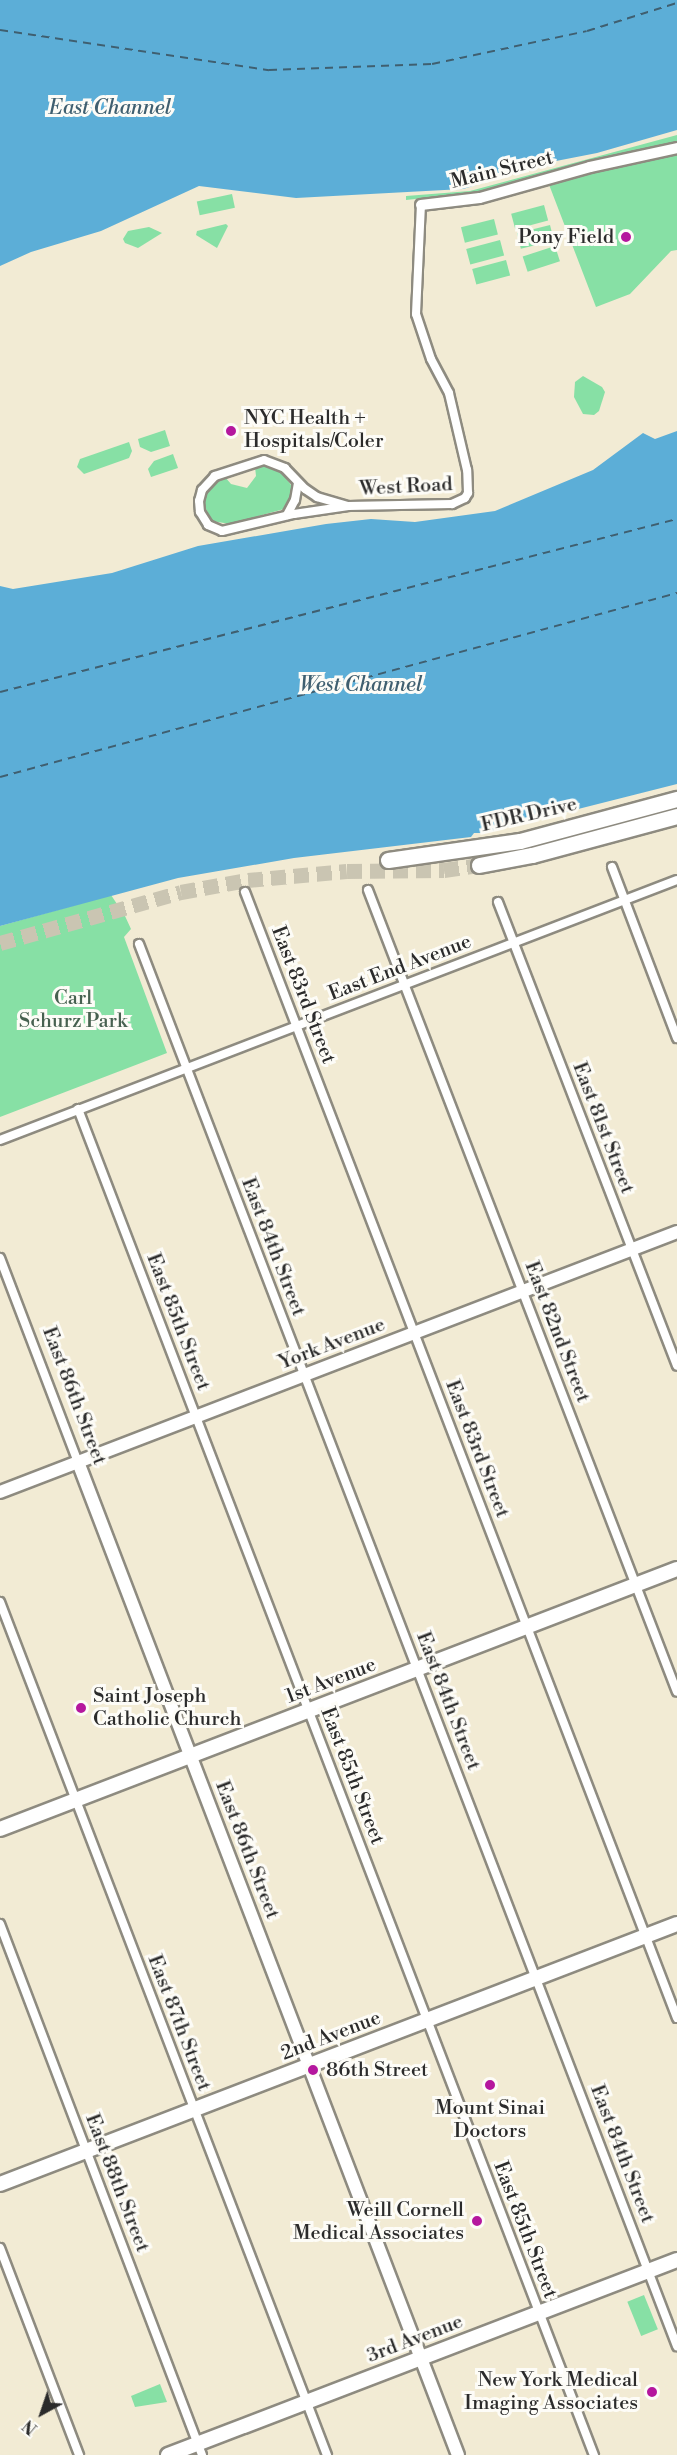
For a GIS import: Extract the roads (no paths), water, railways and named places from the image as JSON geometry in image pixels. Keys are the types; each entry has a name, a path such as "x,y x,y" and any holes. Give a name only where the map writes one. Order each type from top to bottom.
{"highway":[{"name":"FDR Drive","path":"388,860 520,841 677,799"},
{"name":"FDR Drive","path":"479,865 532,855 677,816"}],"main road":[{"name":"York Avenue","path":"0,1492 677,1232"},
{"name":"East 86th Street","path":"78,1462 458,2455"},
{"name":"1st Avenue","path":"0,1829 677,1569"},
{"name":"2nd Avenue","path":"0,2184 677,1924"},
{"name":"3rd Avenue","path":"168,2455 200,2449 306,2402 677,2260"}],"street":[{"name":"Main Street","path":"465,498 468,493 467,470 450,393 431,359 416,314 421,205 480,198 590,167 677,148"},
{"name":"West Road","path":"348,506 323,500 298,483 277,464 256,462 212,478 202,490 199,501 203,519 210,527 219,530 287,515 348,506 452,504 465,498"},
{"path":"287,515 295,500 298,483"},
{"path":"612,867 677,1038"},
{"name":"East End Avenue","path":"0,1140 677,880"},
{"name":"East 82nd Street","path":"368,890 677,1692"},
{"name":"East 83rd Street","path":"245,892 677,2018"},
{"name":"East 81st Street","path":"498,902 677,1366"},
{"name":"East 84th Street","path":"139,944 677,2346"},
{"name":"East 85th Street","path":"78,1109 594,2455"},
{"name":"East 86th Street","path":"0,1258 78,1462"},
{"name":"East 87th Street","path":"0,1602 327,2455"},
{"name":"East 88th Street","path":"0,1924 200,2449"},
{"path":"0,2248 79,2455"}],"water":[{"name":"East Channel","path":"0,0 677,0 677,130 597,153 556,161 463,189 296,198 199,186 101,231 31,252 0,266"},
{"name":"West Channel","path":"677,431 677,784 483,833 474,833 471,837 294,858 178,878 0,926 0,586 13,589 112,573 198,546 326,524 371,519 415,522 495,511 593,470 643,433 655,439"}],"tunnel":[{"path":"0,943 181,892 248,880 347,871 444,870 479,865"}],"place":[{"name":"Pony Field","path":"626,237"},
{"name":"NYC Health + Hospitals/Coler","path":"231,431"},
{"name":"Saint Joseph Catholic Church","path":"81,1708"},
{"name":"86th Street","path":"313,2070"},
{"name":"Mount Sinai Doctors","path":"490,2085"},
{"name":"Weill Cornell Medical Associates","path":"477,2221"},
{"name":"New York Medical Imaging Associates","path":"652,2392"}],"park label":[{"name":"Carl Schurz Park","path":"73,1010"}]}
